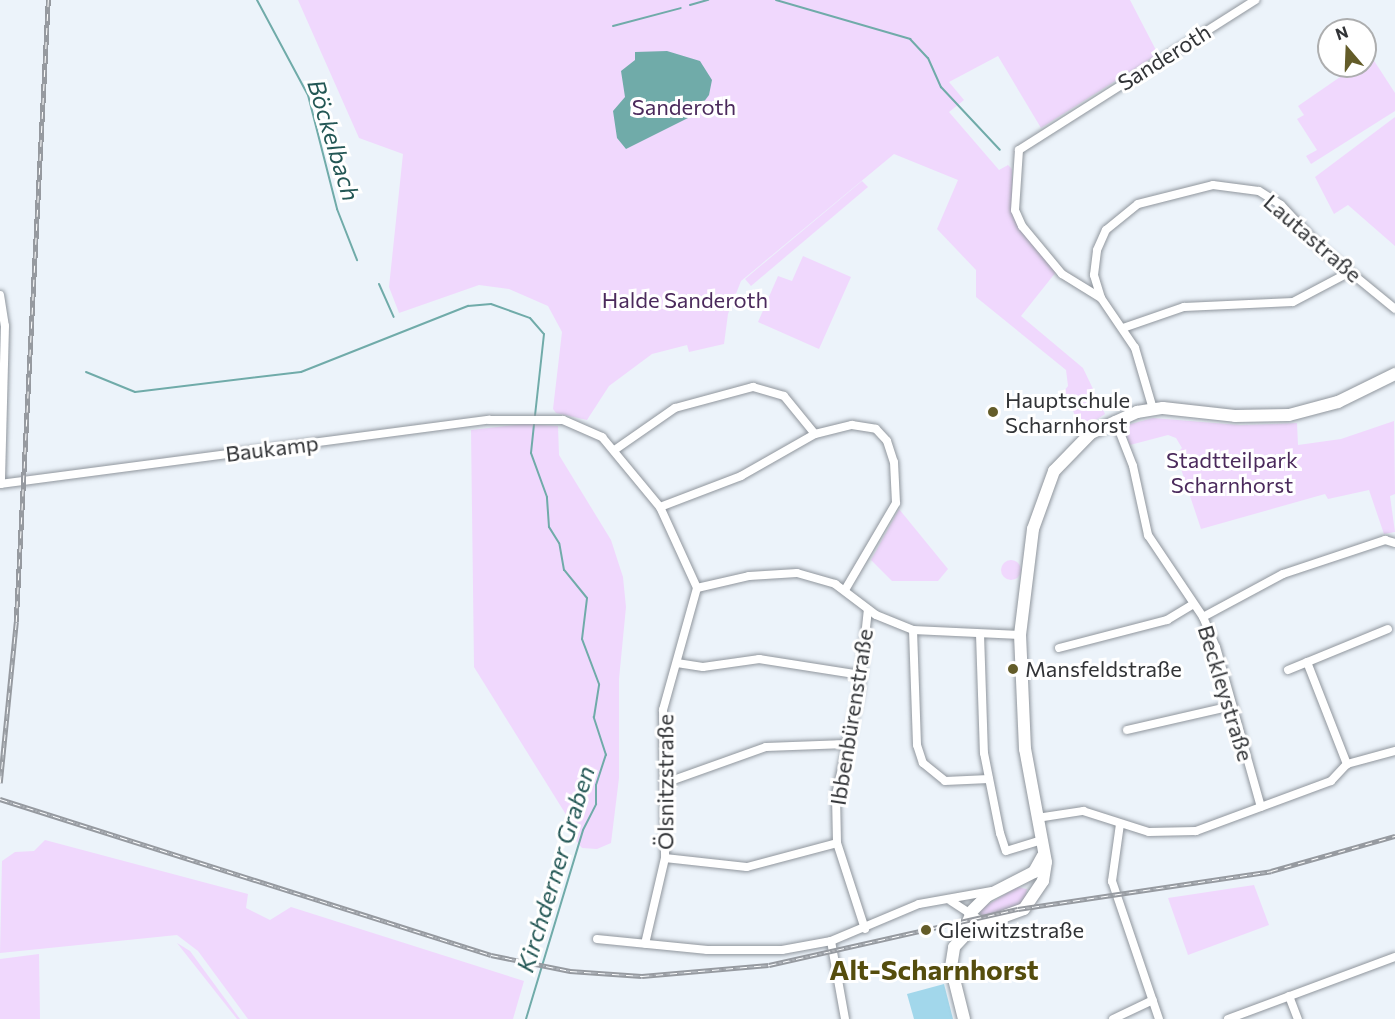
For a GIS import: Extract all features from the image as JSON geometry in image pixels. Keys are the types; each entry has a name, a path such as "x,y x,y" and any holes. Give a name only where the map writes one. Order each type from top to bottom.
{"street":[{"name":"Sanderoth","path":"1101,298 1062,274 1022,226 1015,210 1019,150 1255,0"},
{"name":"Lautastraße","path":"1153,409 1138,356 1101,298 1094,263 1100,239 1117,218 1149,200 1213,185 1243,186 1266,195 1350,272 1395,309"},
{"path":"1122,328 1184,307 1293,302 1350,272"},
{"path":"0,295 5,326 0,484"},
{"path":"954,946 965,933 1016,914 1036,893 1046,862 1022,726 1020,635 1029,552 1044,491 1071,449 1115,420 1153,409 1289,415 1338,402 1395,374"},
{"path":"815,434 784,396 753,387 675,408 616,449 660,507 697,588 787,572 820,578 845,590 868,609 913,630 1020,635"},
{"name":"Baukamp","path":"0,484 526,418 544,418 581,424 616,449"},
{"name":"Beckleystraße","path":"1115,420 1130,457 1148,535 1203,617 1261,807"},
{"path":"660,507 741,476 815,434 852,425 876,429 887,441 894,462 894,509 845,590"},
{"path":"1203,617 1282,574 1385,540 1395,543"},
{"name":"Ölsnitzstraße","path":"645,944 665,858 662,721 697,588"},
{"path":"1059,648 1167,620 1194,604"},
{"name":"Ibbenbürenstraße","path":"865,929 837,843 836,790 861,675 868,609"},
{"path":"1288,670 1388,629"},
{"path":"913,630 917,737 923,763 945,781 989,779"},
{"path":"980,634 980,704 989,779 1006,851 1043,846"},
{"path":"678,663 703,667 759,659 861,675"},
{"path":"1307,662 1347,764"},
{"path":"1127,730 1232,706"},
{"path":"665,783 766,747 846,744"},
{"path":"1037,818 1083,811 1149,832 1186,833 1331,781 1347,764 1395,751"},
{"path":"1120,824 1112,881 1159,1019"},
{"path":"665,858 747,867 837,843"},
{"path":"597,939 754,951 831,941 865,929 919,904 999,889 1019,881 1034,872 1043,846"},
{"path":"1019,881 1036,893"},
{"path":"964,1019 951,967 954,946 970,912 999,889"},
{"path":"944,900 970,912 986,924"},
{"path":"831,941 845,1019"},
{"path":"1228,1019 1395,957"},
{"path":"1289,996 1298,1019"},
{"path":"1113,1019 1153,1000"}],"green space":[{"name":"Halde Sanderoth","path":"298,0 1130,0 1158,54 1041,128 998,56 949,82 964,100 949,112 999,170 1008,165 1012,169 1013,216 1056,272 1021,316 1083,368 1105,414 1081,430 1069,401 1063,406 1057,400 1068,386 1066,370 976,297 976,270 937,229 958,180 894,154 741,281 728,314 724,344 689,352 687,345 652,354 609,386 587,420 556,413 553,409 562,332 548,306 509,289 479,285 399,313 389,287 403,154 359,138"},
{"path":"1377,65 1395,93 1395,111 1311,164 1306,156 1317,150 1297,119 1304,115 1298,106 1339,78 1377,78"},
{"path":"1395,117 1395,246 1348,205 1334,214 1315,177"},
{"path":"862,181 868,187 751,286 745,279"},
{"path":"803,256 851,277 819,349 758,322 778,276 792,281"},
{"name":"Stadtteilpark Scharnhorst","path":"1153,418 1240,425 1297,423 1298,445 1341,439 1394,421 1395,494 1390,496 1395,532 1384,534 1369,490 1328,499 1325,494 1201,529 1176,454 1182,448 1176,438 1168,435 1130,445 1123,426"},
{"path":"524,424 558,426 559,455 611,540 623,577 626,607 619,679 619,778 611,843 597,849 582,848 572,836 567,827 570,821 474,667 471,430"},
{"path":"899,509 948,569 938,581 892,581 871,560"},
{"path":"1011,560 1018,563 1021,570 1018,577 1011,580 1004,577 1001,570 1004,563"},
{"path":"45,840 248,894 246,908 270,920 291,907 524,981 513,1019 248,1019 198,951 177,935 0,953 2,861 15,852 34,851"},
{"path":"1254,885 1269,925 1188,955 1168,898"},
{"path":"1017,887 1027,889 1025,901 1004,916 982,918 979,910"},
{"path":"177,943 190,951 240,1019 237,1019"},
{"path":"39,954 40,1019 0,1019 0,959"}],"shaded area":[{"path":"667,51 700,61 712,80 709,95 694,115 626,149 617,138 613,111 625,97 621,71 635,60 635,52"}],"building":[{"path":"944,984 953,1019 914,1019 907,994"}],"waterway":[{"name":"Böckelbach","path":"257,0 308,95 337,209 357,260"},
{"path":"690,5 708,0"},
{"path":"776,0 910,39 928,58 941,87 1000,150"},
{"path":"613,26 681,8"},
{"name":"Böckelbach","path":"379,284 394,317"},
{"name":"Kirchderner Graben","path":"86,372 135,392 301,372 468,306 491,304 530,318 544,334 535,416"},
{"name":"Kirchderner Graben","path":"526,1019 583,830 596,804 596,785 606,755 594,717 599,684 582,639 587,598 564,570 559,543 549,527 547,497 531,453 534,422"}],"railway":[{"path":"0,783 16,622 48,0"},
{"path":"0,799 491,955 570,971 642,976 769,965 1018,909 1271,871 1395,836"}],"place":[{"name":"Hauptschule Scharnhorst","path":"993,412"},
{"name":"Mansfeldstraße","path":"1013,669"},
{"name":"Gleiwitzstraße","path":"926,930"}],"district":[{"name":"Alt-Scharnhorst","path":"934,969"}]}
